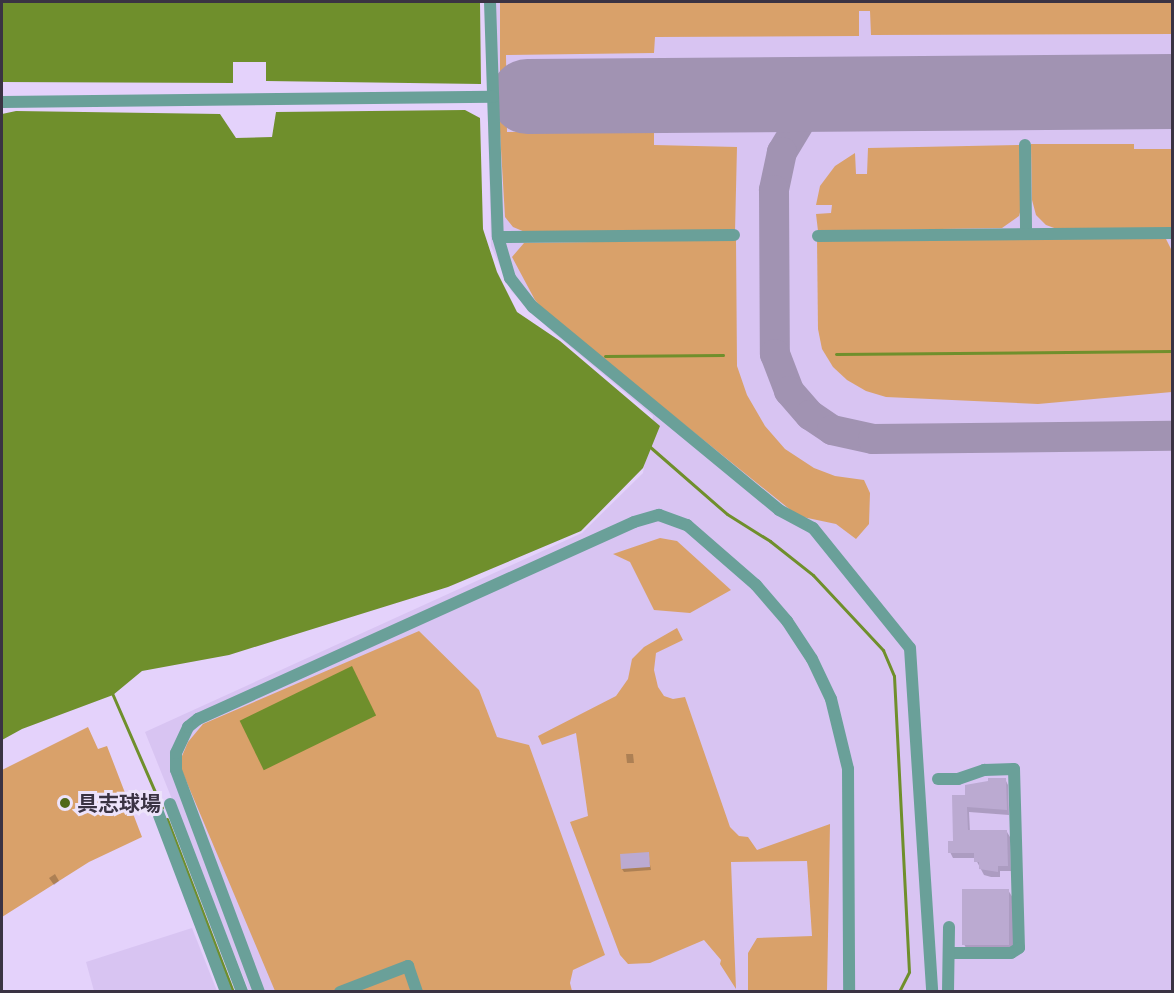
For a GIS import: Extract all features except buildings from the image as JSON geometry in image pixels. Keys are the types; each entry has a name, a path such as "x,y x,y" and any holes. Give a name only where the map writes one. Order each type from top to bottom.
{"street":[{"path":"490,2 498,237 510,278 533,307 778,510 813,528 910,648 932,992"},
{"path":"2,102 493,97"},
{"path":"1025,145 1026,232"},
{"path":"818,236 1026,232 1173,234"},
{"path":"498,237 734,235"},
{"path":"259,992 176,770 176,753 188,728 198,719 648,516 659,515 687,525 756,585 787,621 812,659 831,699 848,769 849,992"},
{"path":"949,793 944,779 984,770 1014,769 1018,948 1011,953 949,953"},
{"path":"170,804 242,992"},
{"path":"157,810 226,992"},
{"path":"948,992 949,927"},
{"path":"340,992 408,966 417,992"}],"shaded area":[{"path":"2,2 480,2 481,84 266,81 266,62 233,62 233,83 2,82"},
{"path":"485,2 1172,2 1172,991 249,991 145,732 582,533 643,473 653,416 550,330 511,291 491,246"},
{"path":"500,2 1172,2 1172,34 871,35 870,11 859,11 859,36 655,37 654,53 506,55 507,132 654,130 654,145 737,147 735,232 525,232 513,227 505,217 500,132"},
{"path":"465,110 480,118 483,229 497,272 517,312 560,341 660,426 643,468 581,531 448,587 229,655 142,671 113,695 22,729 2,740 2,114 16,111 220,114 236,138 272,137 276,112"},
{"path":"1031,144 1134,144 1134,149 1172,149 1172,229 1057,229 1046,225 1036,215 1032,200"},
{"path":"1020,145 1022,205 1019,216 1002,228 818,231 816,214 831,213 832,205 816,205 820,186 835,166 855,153 856,174 867,174 868,148"},
{"path":"1165,237 1172,251 1172,392 1038,404 886,397 866,391 847,380 833,367 822,349 818,329 817,239"},
{"path":"736,240 737,366 747,395 765,426 785,449 814,468 835,476 864,480 870,493 869,524 856,539 836,524 798,516 547,314 535,300 512,257 524,243"},
{"path":"660,538 677,541 731,590 690,613 654,610 630,562 613,554"},
{"path":"677,628 683,640 656,653 654,670 658,687 664,696 673,699 685,697 730,827 739,836 748,837 757,850 830,824 827,991 748,991 748,953 757,938 812,936 807,861 731,862 736,989 720,964 721,960 704,940 650,963 628,964 620,955 570,822 588,816 576,733 542,745 538,736 616,696 628,679 632,659 644,647"},
{"path":"419,631 479,690 497,737 529,745 605,955 573,970 570,983 572,991 275,991 182,771 182,756 188,742 203,724"},
{"path":"352,666 376,715 264,770 240,721"},
{"name":"具志球場","path":"88,727 98,749 107,746 142,837 89,862 2,917 2,770"},
{"path":"192,928 217,991 94,991 86,962"}],"waterway":[{"path":"836,354 1172,351"},
{"path":"605,356 723,355"},
{"path":"649,446 727,514 770,541 813,575 883,650 894,676 909,972 899,992"},
{"path":"112,693 162,808"},
{"path":"167,819 233,992"}],"taxiway":[{"path":"817,94 782,152 774,190 775,354 789,391 810,415 832,430 873,439 1172,436"}],"runway":[{"path":"527,96 1172,91"}],"place":[{"name":"具志球場","path":"65,803"}]}
